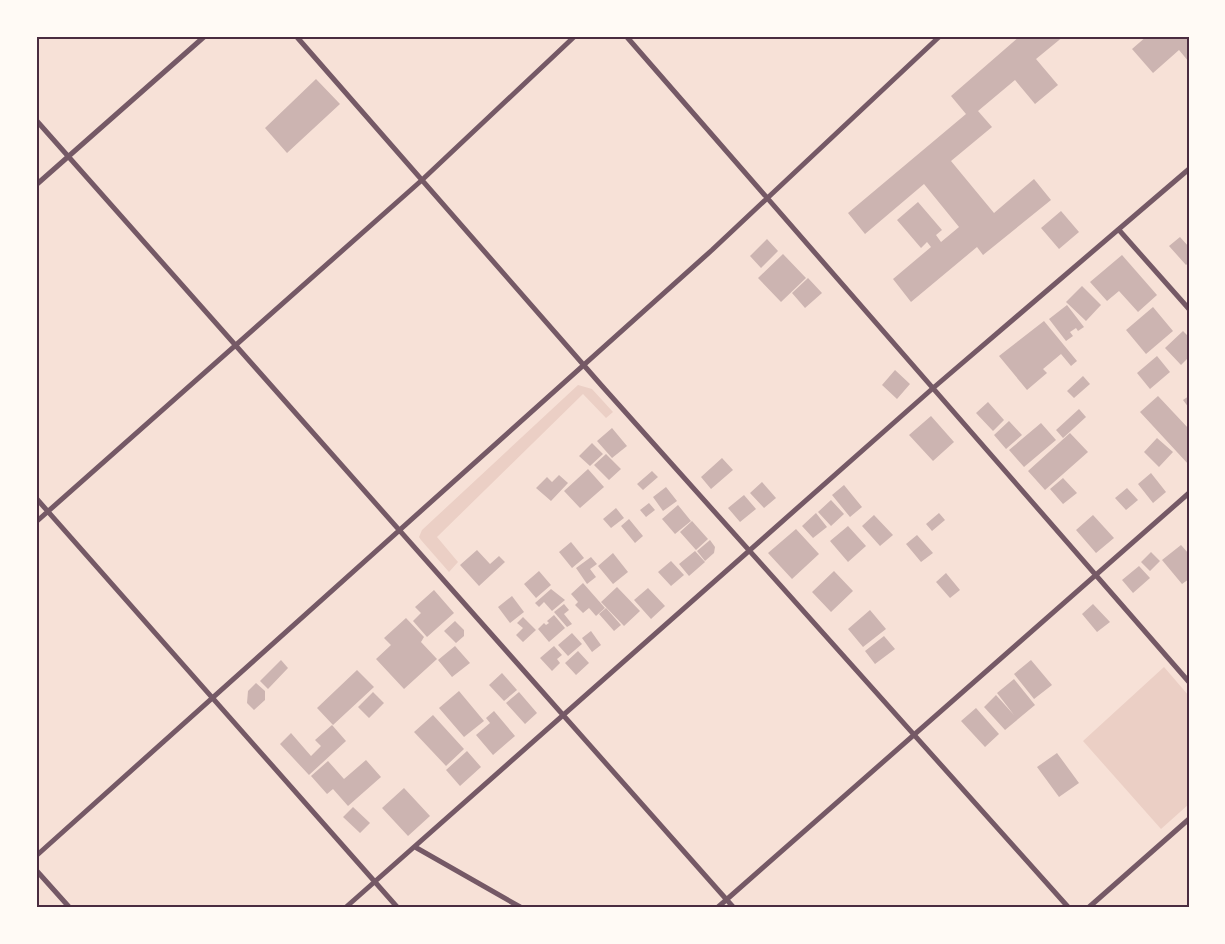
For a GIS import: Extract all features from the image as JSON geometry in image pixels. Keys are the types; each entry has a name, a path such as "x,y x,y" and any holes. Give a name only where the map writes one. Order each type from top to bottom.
{"street":[{"path":"36,185 205,36"},
{"path":"296,36 584,366 1069,908"},
{"path":"36,522 422,180 575,36"},
{"path":"626,36 1189,682"},
{"path":"36,856 214,699 398,530 712,250 940,36"},
{"path":"36,120 734,908"},
{"path":"345,908 932,389 1189,169"},
{"path":"1119,230 1189,309"},
{"path":"717,908 1189,493"},
{"path":"36,498 398,908"},
{"path":"1088,908 1189,819"},
{"path":"414,847 522,908"},
{"path":"36,870 70,908"}],"shaded area":[{"path":"578,385 592,389 613,412 606,418 583,394 437,537 458,562 449,572 419,537 422,530"},
{"path":"1164,667 1189,696 1189,804 1161,829 1083,741"}],"building":[{"path":"1020,36 1064,36 1036,59 1058,85 1035,104 1015,80 978,111 992,127 951,161 994,213 1034,179 1051,200 983,255 977,247 911,302 893,279 931,247 927,242 921,248 897,220 918,202 942,230 936,235 941,242 959,227 924,184 865,234 848,213 966,114 951,96"},
{"path":"1147,36 1189,36 1189,62 1179,50 1153,73 1132,49"},
{"path":"316,79 340,104 287,153 265,128"},
{"path":"1061,211 1079,232 1059,249 1041,228"},
{"path":"1180,237 1189,247 1189,262 1186,265 1169,246"},
{"path":"767,239 778,251 761,268 750,256"},
{"path":"783,254 806,278 781,302 758,278"},
{"path":"1122,255 1157,295 1138,312 1119,291 1107,301 1090,282"},
{"path":"808,278 822,293 805,308 792,293"},
{"path":"1082,286 1101,305 1086,321 1066,302"},
{"path":"1067,305 1084,327 1078,331 1076,328 1070,332 1073,336 1066,341 1049,319"},
{"path":"1153,307 1173,331 1146,354 1126,330"},
{"path":"1044,321 1077,361 1071,366 1061,354 1043,369 1047,373 1027,390 999,356"},
{"path":"1183,331 1189,337 1189,357 1181,365 1165,348"},
{"path":"1157,356 1170,372 1150,389 1137,373"},
{"path":"895,370 910,384 897,399 882,385"},
{"path":"1083,376 1090,384 1074,398 1067,391"},
{"path":"1158,396 1189,429 1189,465 1140,412"},
{"path":"1189,396 1189,408 1183,400"},
{"path":"988,402 1004,420 993,431 976,413"},
{"path":"1079,409 1086,417 1063,438 1056,430"},
{"path":"931,416 954,442 933,461 909,435"},
{"path":"1009,421 1022,435 1006,449 994,435"},
{"path":"1041,423 1056,440 1024,467 1009,450"},
{"path":"612,428 627,446 612,458 597,441"},
{"path":"1070,433 1088,452 1045,490 1028,471"},
{"path":"1157,438 1173,452 1159,467 1144,452"},
{"path":"592,443 603,454 590,466 579,456"},
{"path":"606,454 621,469 609,480 594,465"},
{"path":"722,458 733,470 711,489 701,477"},
{"path":"588,469 604,487 580,508 564,491"},
{"path":"652,471 658,477 643,490 637,484"},
{"path":"1151,473 1166,492 1153,503 1138,484"},
{"path":"559,475 568,483 551,501 536,488 547,477 552,482"},
{"path":"1063,478 1077,493 1063,504 1050,489"},
{"path":"762,482 776,498 764,508 750,493"},
{"path":"844,485 862,507 850,517 832,495"},
{"path":"666,487 677,501 663,511 653,497"},
{"path":"1127,488 1138,500 1126,510 1115,498"},
{"path":"744,495 756,509 740,522 728,508"},
{"path":"831,500 844,514 831,526 818,512"},
{"path":"649,503 655,510 646,517 640,510"},
{"path":"678,505 691,521 675,534 662,519"},
{"path":"616,508 624,518 611,528 603,519"},
{"path":"816,513 827,527 813,538 802,526"},
{"path":"939,513 945,520 932,531 926,524"},
{"path":"874,515 893,535 880,546 862,526"},
{"path":"1093,515 1114,538 1096,553 1076,530"},
{"path":"629,519 643,536 635,543 621,526"},
{"path":"692,521 708,539 696,550 680,532"},
{"path":"848,526 866,546 848,562 830,541"},
{"path":"796,529 819,554 792,579 768,553"},
{"path":"917,535 933,553 921,562 906,544"},
{"path":"710,540 715,547 714,553 705,561 697,551"},
{"path":"571,542 584,558 572,568 559,552"},
{"path":"1181,545 1189,554 1189,579 1182,584 1162,560"},
{"path":"477,550 490,564 499,556 505,562 479,586 460,565"},
{"path":"695,551 705,562 689,576 679,564"},
{"path":"1151,552 1160,561 1150,571 1141,562"},
{"path":"613,553 628,572 613,584 598,566"},
{"path":"591,557 597,564 590,569 596,577 587,584 576,568"},
{"path":"671,561 684,575 671,586 658,572"},
{"path":"1139,566 1150,578 1133,593 1122,580"},
{"path":"539,571 551,585 536,598 524,584"},
{"path":"834,571 853,591 831,612 812,592"},
{"path":"946,573 960,590 950,598 936,582"},
{"path":"583,583 605,608 596,616 589,608 583,613 575,605 578,602 571,594"},
{"path":"617,587 640,611 624,626 601,602"},
{"path":"648,588 665,606 651,619 634,600"},
{"path":"551,589 565,600 552,611 544,602 539,607 535,603"},
{"path":"434,590 454,613 427,637 413,621 421,613 415,607"},
{"path":"512,596 524,612 510,623 498,607"},
{"path":"564,604 569,610 564,614 572,624 567,627 554,612"},
{"path":"1093,604 1110,622 1097,632 1082,614"},
{"path":"606,608 621,625 614,631 599,614"},
{"path":"870,610 886,629 863,647 848,629"},
{"path":"554,615 565,628 549,642 538,629 544,623 546,625 549,623 547,621"},
{"path":"523,617 536,630 523,642 516,635 523,628 517,623"},
{"path":"406,618 424,637 421,642 437,659 404,689 376,659 391,645 384,638"},
{"path":"455,621 464,630 464,636 456,643 444,631"},
{"path":"591,631 601,645 592,652 582,638"},
{"path":"572,633 582,644 568,656 558,645"},
{"path":"884,636 895,649 875,664 865,651"},
{"path":"455,646 470,663 452,677 438,660"},
{"path":"554,646 562,655 557,659 560,663 552,671 540,658"},
{"path":"578,651 589,663 576,675 565,663"},
{"path":"281,660 288,668 268,689 260,681"},
{"path":"1031,660 1052,685 1034,699 1014,674"},
{"path":"357,670 374,687 333,725 317,708"},
{"path":"502,673 517,690 504,701 489,685"},
{"path":"1014,679 1035,705 1005,730 984,707 996,695 1014,715 997,693"},
{"path":"256,683 265,691 265,700 254,710 247,703 248,691"},
{"path":"459,691 484,721 464,737 439,708"},
{"path":"373,692 384,703 369,718 358,707"},
{"path":"519,692 537,713 525,724 506,703"},
{"path":"976,708 999,734 985,747 961,721"},
{"path":"494,711 515,736 493,755 476,735 490,723 486,718"},
{"path":"433,715 464,749 446,766 414,732"},
{"path":"332,725 346,741 309,775 280,744 291,733 311,756 321,746 315,740"},
{"path":"467,751 481,767 460,786 446,770"},
{"path":"1057,753 1079,783 1059,797 1037,767"},
{"path":"366,760 381,777 348,806 333,789 327,794 311,776 328,761 344,779"},
{"path":"404,788 430,816 408,836 382,808"},
{"path":"353,807 370,823 360,833 343,817"}]}
